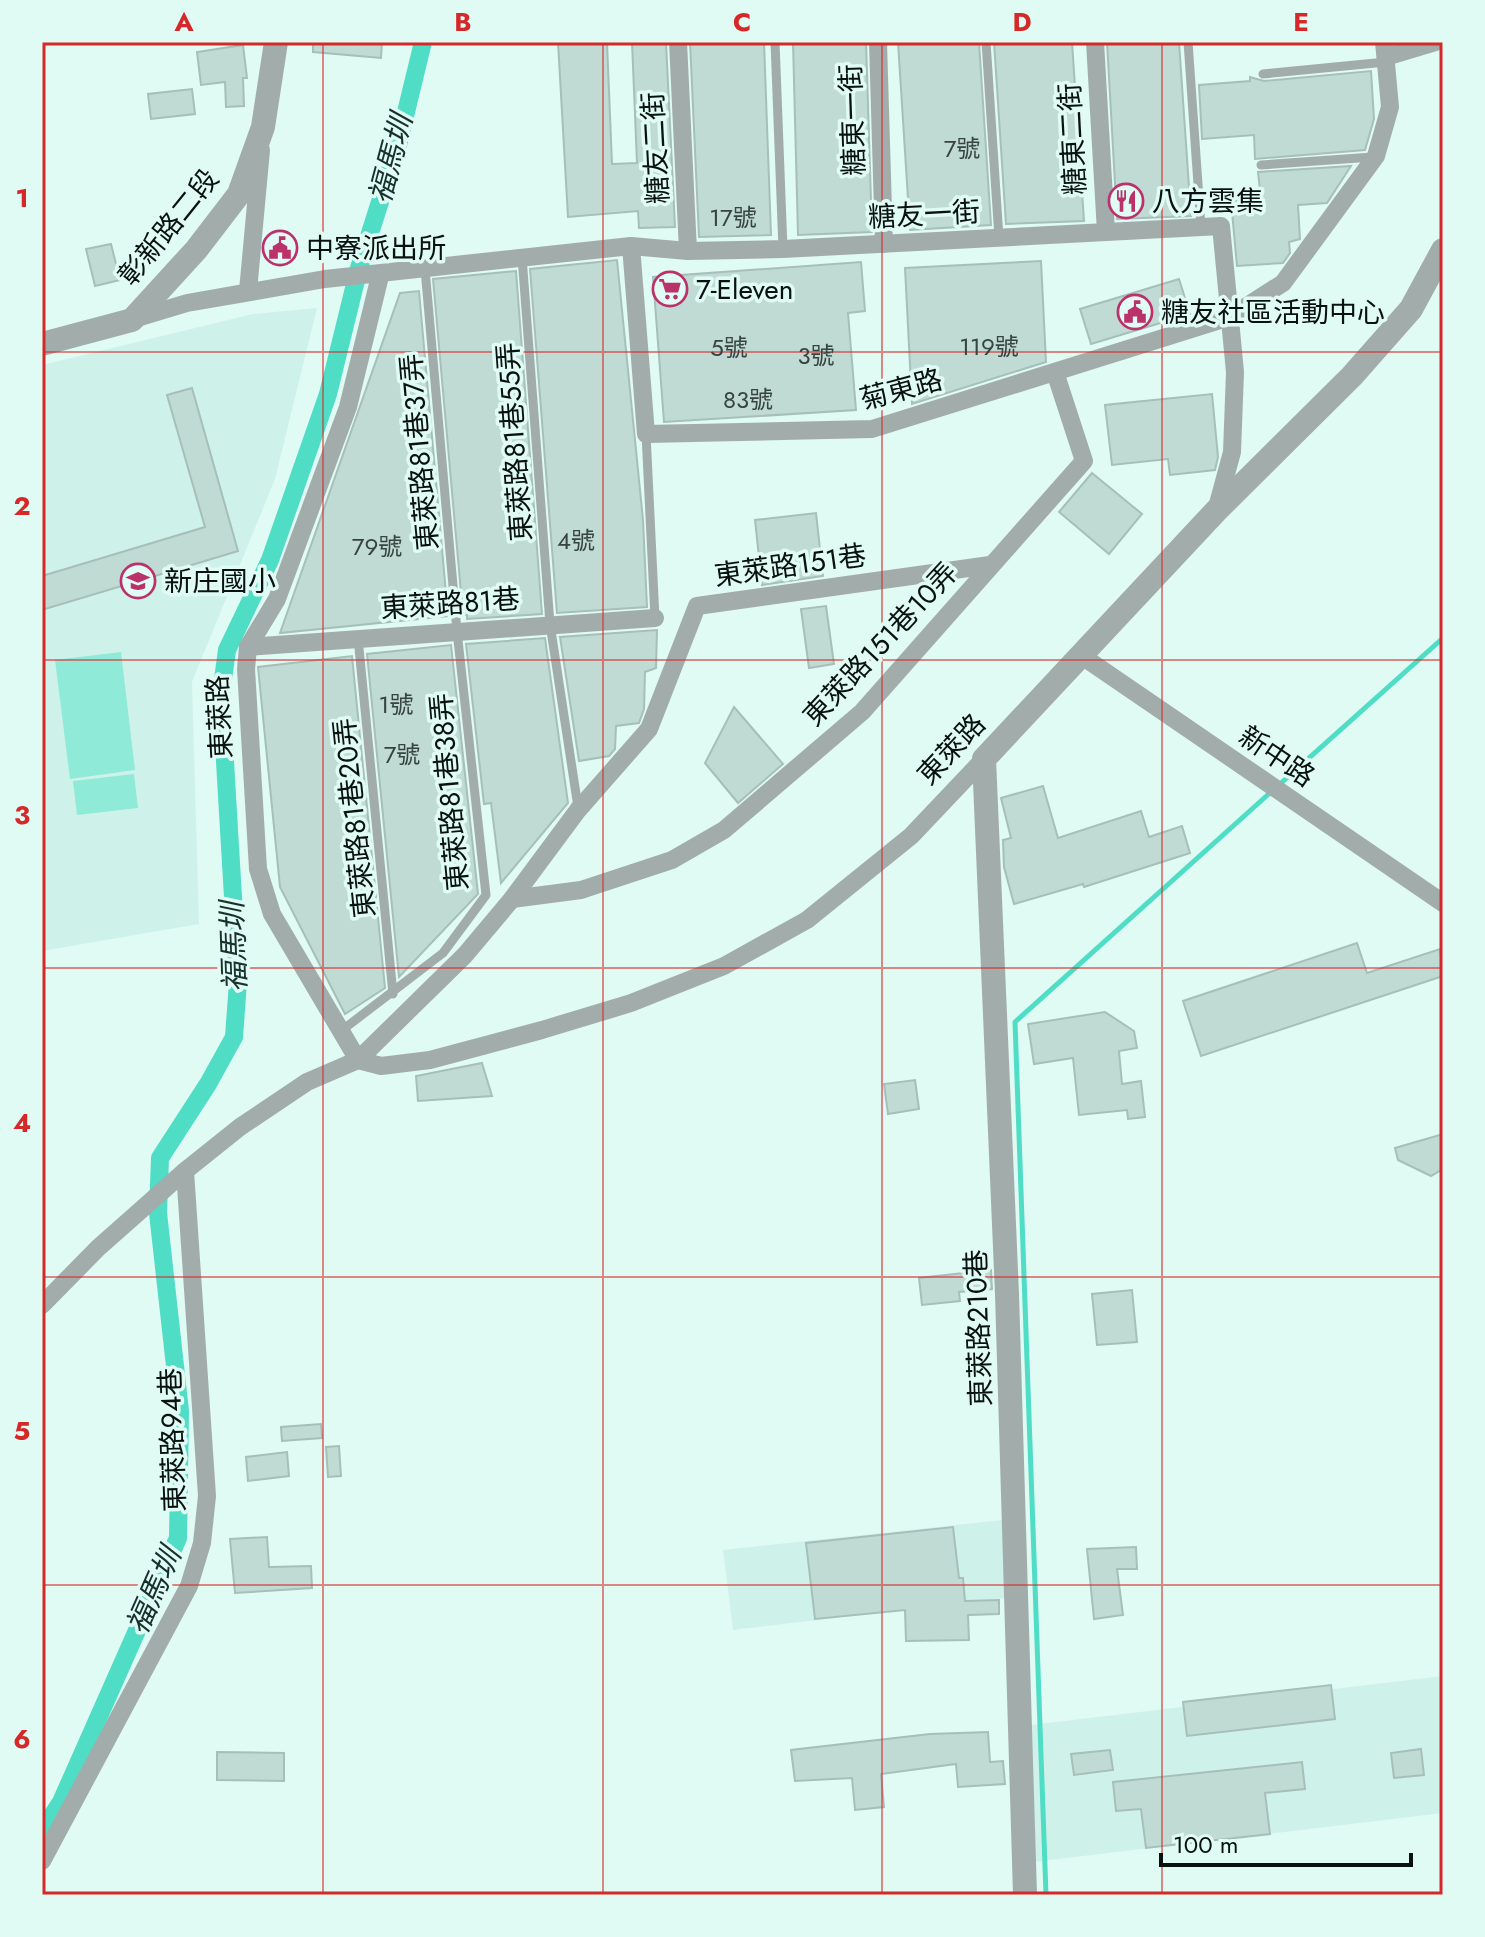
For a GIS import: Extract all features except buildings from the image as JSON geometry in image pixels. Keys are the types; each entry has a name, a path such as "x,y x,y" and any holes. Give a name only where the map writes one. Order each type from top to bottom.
{"street":[{"name":"彰新路二段","path":"42,344 132,320 196,250 239,194 263,127 276,42"},
{"name":"糖友二街","path":"678,42 688,251"},
{"name":"糖東一街","path":"878,42 884,244"},
{"name":"糖東二街","path":"1095,42 1106,232"},
{"path":"1385,54 1436,42"},
{"name":"菊東路","path":"646,434 872,429 1230,317 1283,283 1376,156 1390,107 1385,54"},
{"path":"248,291 263,127"},
{"name":"糖友一街","path":"631,246 688,251 783,249 1221,226 1230,317"},
{"path":"132,320 187,303 325,279 631,246 646,434"},
{"name":"東萊路","path":"42,1305 98,1248 185,1171 240,1127 307,1082 358,1060 381,1066 430,1060 631,1003 724,966 807,920 911,836 1216,511 1352,376 1411,309 1443,250"},
{"name":"東萊路","path":"358,1060 272,914 258,869 246,669 248,647 277,599 348,407 372,275"},
{"path":"1216,511 1232,452 1235,372 1230,317"},
{"path":"990,565 1084,461 1055,372"},
{"name":"東萊路151巷","path":"358,1060 465,955 512,899 578,810 649,729 697,606 990,565"},
{"name":"東萊路151巷10弄","path":"512,899 581,890 672,860 724,830 862,712 990,565"},
{"name":"東萊路81巷","path":"248,647 655,618"},
{"name":"新中路","path":"1079,654 1443,903"},
{"name":"東萊路210巷","path":"984,759 1007,1294 1025,1895"},
{"name":"東萊路94巷","path":"42,1861 189,1586 202,1543 207,1496 185,1171"}],"lane":[{"path":"775,42 783,249"},
{"path":"986,42 999,238"},
{"path":"1188,42 1201,227"},
{"path":"1263,74 1385,54"},
{"path":"1261,165 1376,156"},
{"name":"東萊路81巷55弄","path":"522,257 550,624 578,810"},
{"name":"東萊路81巷37弄","path":"425,269 457,631"},
{"path":"646,434 655,618"},
{"name":"東萊路81巷38弄","path":"341,1031 443,953 486,895 457,631"},
{"name":"東萊路81巷20弄","path":"358,638 393,994"}],"shaded area":[{"name":"新庄國小","path":"317,308 275,479 192,682 199,924 42,951 42,365 253,314"},
{"path":"1003,1520 1006,1598 733,1630 723,1550"},
{"path":"1443,1676 1443,1813 1033,1862 1031,1725"}],"green space":[{"path":"121,652 135,770 70,779 55,660"},
{"path":"134,774 138,808 77,815 73,781"}],"waterway":[{"name":"福馬圳","path":"42,1831 61,1802 178,1538 180,1411 158,1213 160,1158 234,1037 238,982 221,694 227,650 270,560 328,394 359,268 398,145 423,42"},
{"path":"1280,784 1443,638"},
{"path":"1046,1895 1015,1022 1272,791"}],"place":[{"name":"八方雲集","path":"1126,201"},
{"name":"中寮派出所","path":"280,248"},
{"name":"7-Eleven","path":"670,289"},
{"name":"糖友社區活動中心","path":"1135,312"},
{"name":"新庄國小","path":"138,581"}]}
